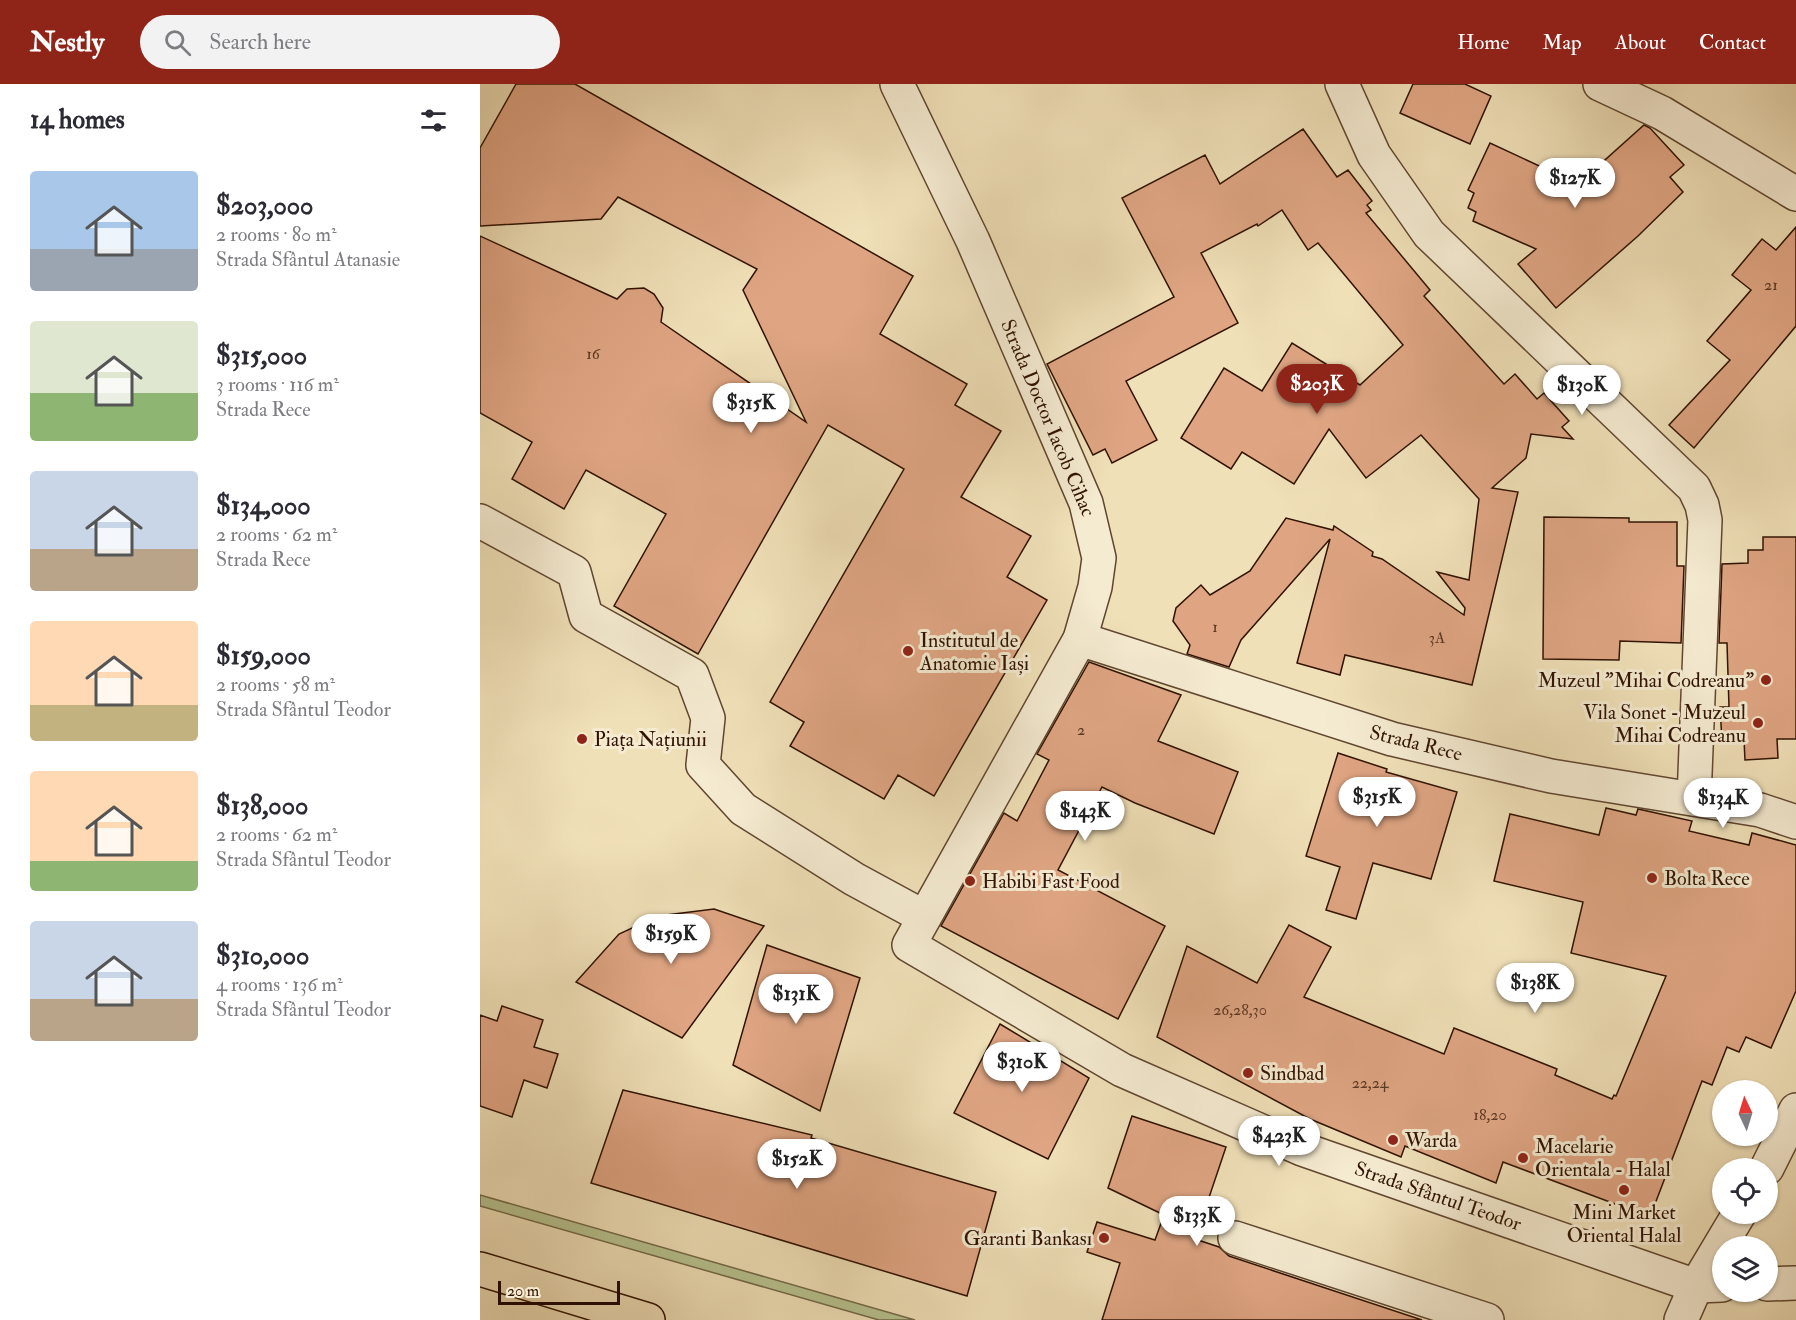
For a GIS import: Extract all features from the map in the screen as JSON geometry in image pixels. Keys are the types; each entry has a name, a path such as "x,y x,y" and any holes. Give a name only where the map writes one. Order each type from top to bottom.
{"main road":[{"path":"480,1269 648,1320"}],"street":[{"name":"Strada Doctor Iacob Cihac","path":"897,84 973,241 1086,503 1099,558 1095,587 1080,639 916,931"},
{"path":"1342,84 1374,155 1429,234 1694,488 1702,505 1705,520 1694,799"},
{"path":"1600,84 1662,113 1796,194"},
{"path":"480,521 574,572 586,616 692,675 708,718 703,765 743,809 854,879 916,931"},
{"name":"Strada Rece","path":"1080,639 1392,739 1551,776 1760,810 1796,822"},
{"path":"1760,810 1796,795"},
{"name":"Strada Sfântul Teodor","path":"916,931 1122,1070 1302,1149 1709,1285"},
{"path":"1772,1158 1796,1110"},
{"path":"1681,1320 1709,1285 1735,1224"},
{"path":"1235,1238 1487,1320"},
{"path":"1778,1284 1796,1283"}],"green space":[{"path":"480,1195 915,1320 879,1320 480,1206"}],"building":[{"path":"516,84 575,84 913,276 880,334 967,384 955,405 1001,431 961,497 1031,536 1007,577 1047,600 934,796 898,775 884,799 790,746 804,722 770,702 904,469 828,425 698,654 614,606 666,514 586,470 564,509 512,479 532,442 480,413 480,236 617,299 627,289 644,288 654,294 663,308 661,322 806,422 743,290 757,269 618,197 601,219 480,226 480,148"},
{"path":"1413,84 1465,84 1491,96 1470,144 1400,113"},
{"path":"1644,125 1650,128 1684,165 1670,177 1683,192 1638,236 1556,308 1518,264 1536,249 1473,221 1476,212 1468,208 1474,193 1468,190 1490,143 1578,184"},
{"path":"1303,129 1337,177 1348,170 1372,201 1367,205 1371,210 1366,213 1430,290 1424,296 1504,384 1515,374 1537,399 1544,393 1569,421 1562,427 1573,439 1531,434 1526,458 1492,488 1518,492 1472,685 1345,655 1340,675 1297,663 1330,539 1241,640 1229,667 1187,654 1190,645 1173,621 1176,608 1201,585 1210,595 1250,571 1286,518 1333,530 1334,526 1373,552 1372,556 1382,559 1464,615 1465,608 1437,572 1469,580 1479,499 1421,435 1366,478 1329,429 1294,484 1242,452 1231,469 1181,438 1224,368 1262,391 1292,343 1360,385 1403,345 1318,243 1308,250 1282,210 1258,226 1257,224 1201,253 1238,323 1126,381 1157,440 1112,463 1105,449 1093,455 1047,364 1174,297 1122,198 1205,155 1220,184"},
{"path":"1796,227 1796,326 1694,448 1669,425 1730,360 1707,341 1751,290 1732,275 1762,239 1776,250"},
{"path":"1544,517 1629,518 1629,522 1677,522 1677,566 1684,566 1681,643 1620,641 1619,660 1543,659"},
{"path":"1763,537 1796,537 1796,739 1777,739 1778,758 1745,760 1744,740 1722,741 1720,707 1729,707 1727,643 1719,643 1722,564 1748,563 1748,550 1763,550"},
{"path":"1089,662 1181,695 1158,741 1238,772 1214,834 1135,803 1102,787 1058,870 1165,926 1118,1019 941,926 1004,813 1017,821 1049,760 1037,754"},
{"path":"1338,753 1387,769 1386,772 1457,792 1431,879 1373,863 1356,919 1326,910 1340,867 1306,856"},
{"path":"1606,808 1636,815 1638,809 1692,821 1689,831 1749,845 1752,833 1796,845 1796,991 1771,1048 1746,1037 1739,1052 1727,1047 1712,1080 1712,1085 1702,1081 1650,1217 1503,1162 1496,1183 1405,1146 1401,1157 1310,1119 1157,1037 1187,946 1257,983 1289,925 1331,947 1304,997 1444,1054 1454,1028 1557,1069 1555,1075 1612,1099 1614,1095 1616,1096 1666,976 1571,953 1583,902 1494,881 1510,814 1599,835"},
{"path":"714,909 764,926 682,1038 576,982 619,934 658,916"},
{"path":"767,945 860,978 820,1111 733,1065"},
{"path":"502,1006 543,1020 534,1047 558,1054 547,1088 524,1080 512,1117 480,1106 480,1015 497,1021"},
{"path":"1000,1024 1089,1078 1048,1159 954,1113"},
{"path":"623,1090 812,1135 811,1138 996,1192 967,1296 591,1183"},
{"path":"1132,1116 1226,1147 1195,1239 1219,1247 1229,1256 1422,1320 1102,1320 1120,1263 1087,1252 1097,1222 1155,1240 1164,1215 1108,1188"}],"place":[{"name":"Institutul de Anatomie Iași","path":"908,651"},
{"name":"Muzeul \"Mihai Codreanu\"","path":"1766,680"},
{"name":"Vila Sonet - Muzeul Mihai Codreanu","path":"1758,723"},
{"name":"Piața Națiunii","path":"582,739"},
{"name":"Bolta Rece","path":"1652,878"},
{"name":"Habibi Fast Food","path":"970,881"},
{"name":"Sindbad","path":"1248,1073"},
{"name":"Warda","path":"1393,1140"},
{"name":"Macelarie Orientala - Halal","path":"1523,1158"},
{"name":"Mini Market Oriental Halal","path":"1624,1190"},
{"name":"Garanti Bankası","path":"1104,1238"}]}
